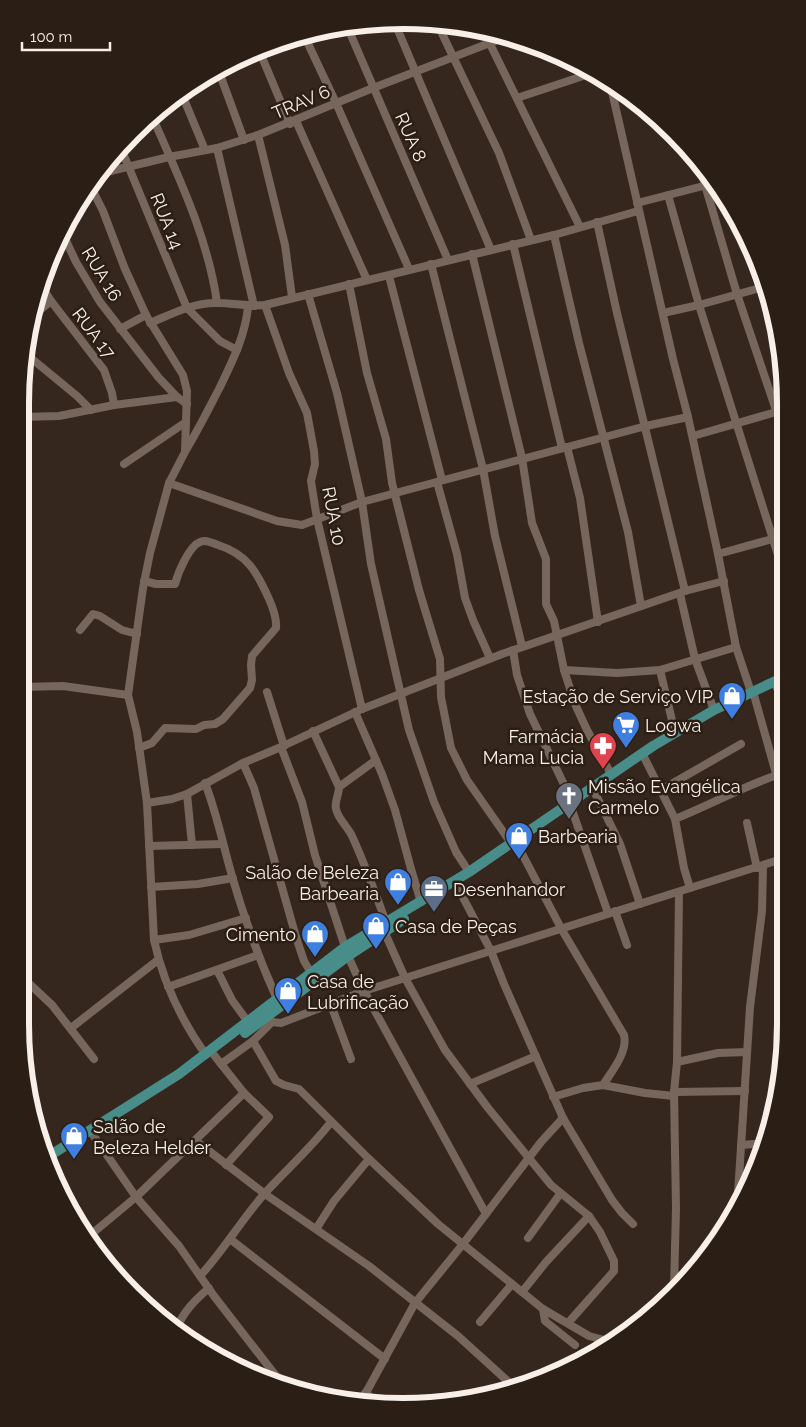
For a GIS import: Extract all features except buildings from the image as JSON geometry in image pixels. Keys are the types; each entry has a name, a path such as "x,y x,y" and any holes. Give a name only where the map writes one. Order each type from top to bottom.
{"main road":[{"path":"571,804 644,757 777,681"},
{"path":"385,927 456,886 612,774 675,733 714,710 777,685"},
{"path":"53,1156 128,1114 210,1055 277,999 313,977 421,902 514,844"},
{"path":"53,1156 210,1055 270,1019 313,977"}],"street":[{"path":"397,29 414,73 491,250"},
{"path":"441,31 500,153 531,240"},
{"name":"RUA 8","path":"350,33 448,260"},
{"name":"TRAV 6","path":"109,171 217,148 244,140 496,41"},
{"path":"307,42 409,269"},
{"path":"490,44 580,227"},
{"path":"261,57 367,280"},
{"path":"221,76 244,140"},
{"path":"517,98 584,76"},
{"path":"613,94 673,359 693,436 736,647 777,775 751,784 675,819"},
{"path":"184,100 205,150"},
{"path":"155,123 186,195 214,281 217,303"},
{"path":"258,135 285,245 292,297"},
{"path":"217,148 251,306 237,350 209,409 170,483 144,581 128,695 139,748 147,803 154,940 158,960 186,1025 244,1093 269,1117 226,1165"},
{"name":"RUA 14","path":"123,154 187,308"},
{"path":"705,182 737,294 777,403"},
{"path":"150,323 187,308 217,303 251,306 265,305 292,297 389,276 409,269 554,235 597,222 668,195 706,186"},
{"path":"94,192 146,315 183,375 187,391 185,452"},
{"path":"668,195 700,305 777,552"},
{"path":"597,222 617,313 646,426 695,659 714,710"},
{"path":"554,235 628,532 641,606"},
{"name":"RUA 16","path":"66,240 76,262 100,302 158,378 187,404"},
{"path":"512,244 564,447 580,498 598,622"},
{"path":"472,254 522,458 532,523 546,559 545,599 554,621 564,670 575,704 587,730 612,774"},
{"path":"431,264 483,469 495,536 522,646"},
{"path":"389,276 457,554 465,598 490,658"},
{"path":"349,284 367,373 386,439 392,483 419,590 440,659 441,697 449,739 456,761 467,780 514,844 624,1035 625,1045 618,1061 603,1085"},
{"path":"663,313 700,305 759,288"},
{"name":"RUA 17","path":"46,293 104,370 114,405"},
{"path":"308,294 337,393 362,502 371,564 400,694 415,750 434,802 456,852 468,872"},
{"path":"41,309 51,301"},
{"name":"RUA 10","path":"265,305 289,373 307,413 314,451 312,481 317,519 359,710 395,810 421,902"},
{"path":"187,308 220,341 237,350"},
{"path":"120,329 146,315"},
{"path":"32,359 91,410"},
{"path":"29,417 59,416 114,405 177,397"},
{"path":"693,436 777,412"},
{"path":"170,483 277,521 302,525 362,502 564,447 688,417"},
{"path":"124,464 186,422"},
{"path":"718,554 777,538"},
{"path":"139,748 152,743 165,728 196,729 204,725 215,724 223,719 250,688 252,656 276,628 273,608 259,575 241,556 229,548 201,540 195,544 178,573 175,584 156,584 144,581"},
{"path":"147,803 172,799 187,794 243,763 359,710 490,658 641,606 724,581"},
{"path":"80,630 93,614 100,616 122,630 137,634"},
{"path":"564,670 617,673 660,670 736,647"},
{"path":"513,650 517,675 530,714 571,804 612,912 627,945"},
{"path":"660,670 675,733"},
{"path":"29,686 63,686 128,695"},
{"path":"267,692 302,802 315,854 347,952 364,991 486,1214"},
{"path":"314,731 339,787 336,804 337,812 350,832 359,852 405,978 444,1050 528,1159 560,1194 589,1216 600,1232 614,1261 615,1268 568,1323"},
{"path":"661,790 742,744"},
{"path":"644,757 675,819 684,868 690,888"},
{"path":"339,787 376,760"},
{"path":"243,763 254,788 296,937 304,961 313,977"},
{"path":"205,783 215,808 232,878 258,955 277,999"},
{"path":"594,790 620,844 640,904"},
{"path":"187,794 192,845"},
{"path":"739,1191 750,1007 760,933 760,867 747,823"},
{"path":"149,846 223,844"},
{"path":"221,1064 252,1041 270,1019 281,1023 364,991 777,861"},
{"path":"152,888 198,884 232,878"},
{"path":"456,886 491,951 562,1118 612,1200 633,1224"},
{"path":"674,1282 676,1208 674,1094 677,1062 679,892"},
{"path":"154,940 189,935 246,918"},
{"path":"168,987 258,955"},
{"path":"71,1028 158,960"},
{"path":"217,970 232,1000 248,1022"},
{"path":"29,983 52,1005 94,1059"},
{"path":"331,1005 351,1059"},
{"path":"252,1041 276,1081 299,1089 369,1160 438,1224 542,1309 602,1341"},
{"path":"677,1062 718,1053 747,1052"},
{"path":"470,1084 536,1056"},
{"path":"553,1097 582,1088 603,1085 644,1093 745,1092"},
{"path":"93,1233 136,1197 244,1093"},
{"path":"363,1396 415,1303 562,1118"},
{"path":"200,1276 216,1259 235,1230 264,1194 321,1136 331,1122"},
{"path":"93,1135 136,1197 179,1246 208,1288 275,1375"},
{"path":"196,1141 264,1194 369,1266 458,1336 508,1383"},
{"path":"742,1145 757,1144"},
{"path":"316,1229 334,1201 369,1160"},
{"path":"739,1180 743,1180"},
{"path":"528,1238 560,1194"},
{"path":"522,1292 546,1262 589,1216"},
{"path":"230,1239 385,1359"},
{"path":"480,1322 512,1284"},
{"path":"179,1324 188,1307 208,1288"},
{"path":"542,1309 545,1321 576,1345"}],"place":[{"name":"Estação de Serviço VIP","path":"732,720"},
{"name":"Logwa","path":"626,749"},
{"name":"Farmácia Mama Lucia","path":"603,770"},
{"name":"Missão Evangélica Carmelo","path":"569,820"},
{"name":"Barbearia","path":"519,860"},
{"name":"Salão de Beleza Barbearia","path":"398,906"},
{"name":"Desenhandor","path":"434,913"},
{"name":"Casa de Peças","path":"376,950"},
{"name":"Cimento","path":"315,958"},
{"name":"Casa de Lubrificação","path":"288,1015"},
{"name":"Salão de Beleza Helder","path":"74,1160"}]}
